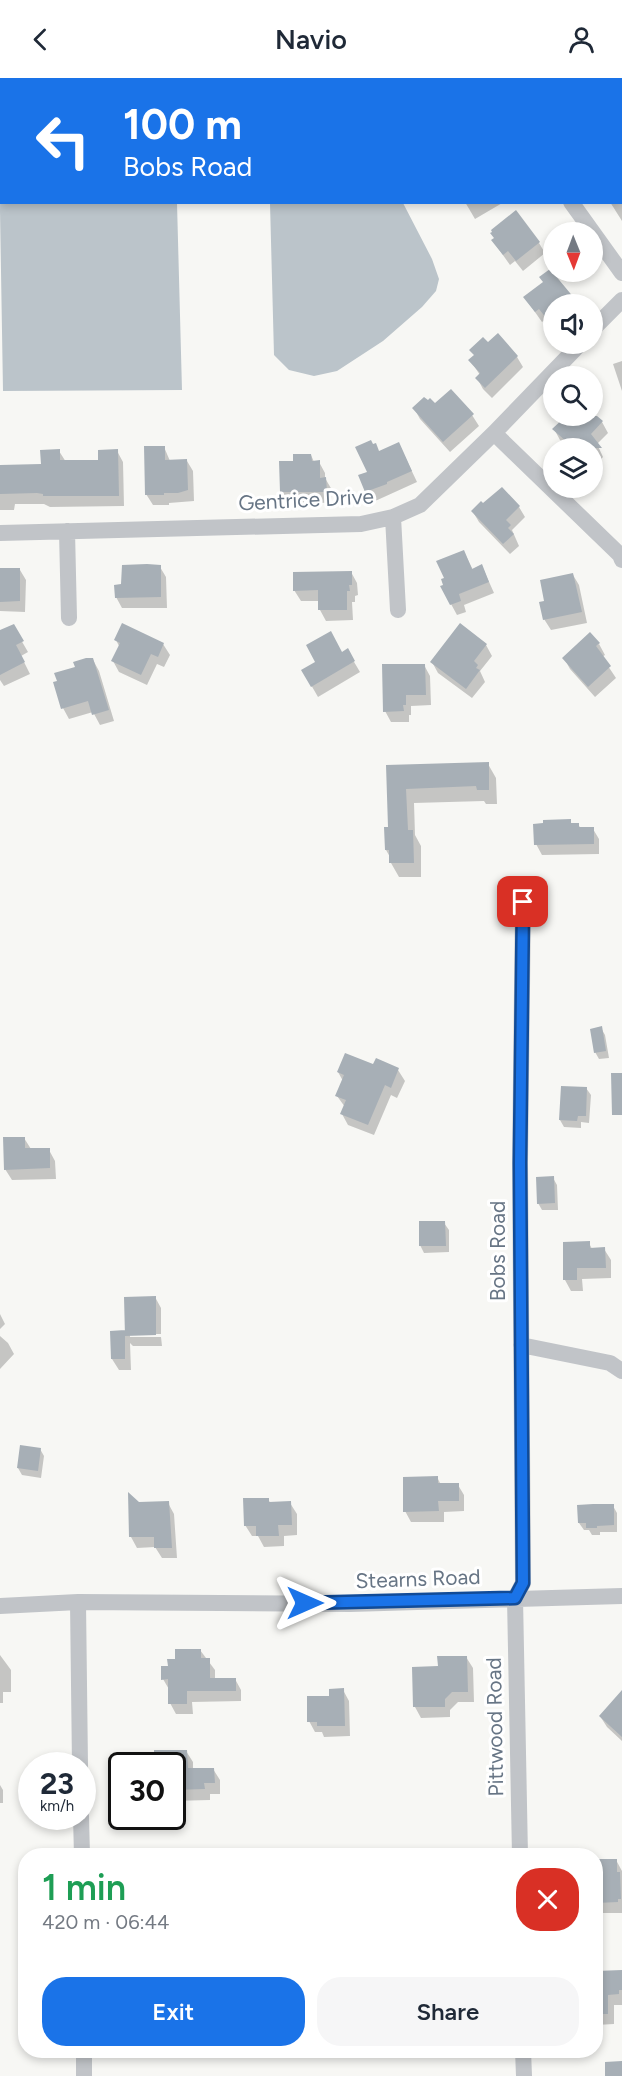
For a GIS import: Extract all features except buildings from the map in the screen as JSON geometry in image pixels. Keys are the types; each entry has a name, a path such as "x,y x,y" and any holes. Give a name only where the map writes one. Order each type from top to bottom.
{"street":[{"path":"572,204 622,273"},
{"path":"603,319 622,300"},
{"name":"Gentrice Drive","path":"0,533 361,524 393,517 420,505 570,354"},
{"path":"494,433 620,555 622,560"},
{"path":"393,517 398,610"},
{"path":"67,531 69,618"},
{"name":"Bobs Road","path":"515,1598 523,1583 520,1163 523,902"},
{"path":"522,1345 610,1363 622,1371"},
{"name":"Stearns Road","path":"0,1606 78,1602 350,1604 622,1596"},
{"name":"Pittwood Road","path":"515,1598 520,1848"},
{"path":"78,1602 80,1752"},
{"path":"81,1830 82,1848"},
{"path":"84,2058 84,2076"},
{"path":"523,2058 524,2076"}],"shaded area":[{"path":"0,204 177,204 182,390 3,391"},
{"path":"270,204 404,204 432,259 439,279 436,291 422,307 383,341 337,371 314,376 289,370 274,355"}],"route":[{"path":"305,1603 350,1604 515,1598 523,1583 520,1163 523,902"}]}
